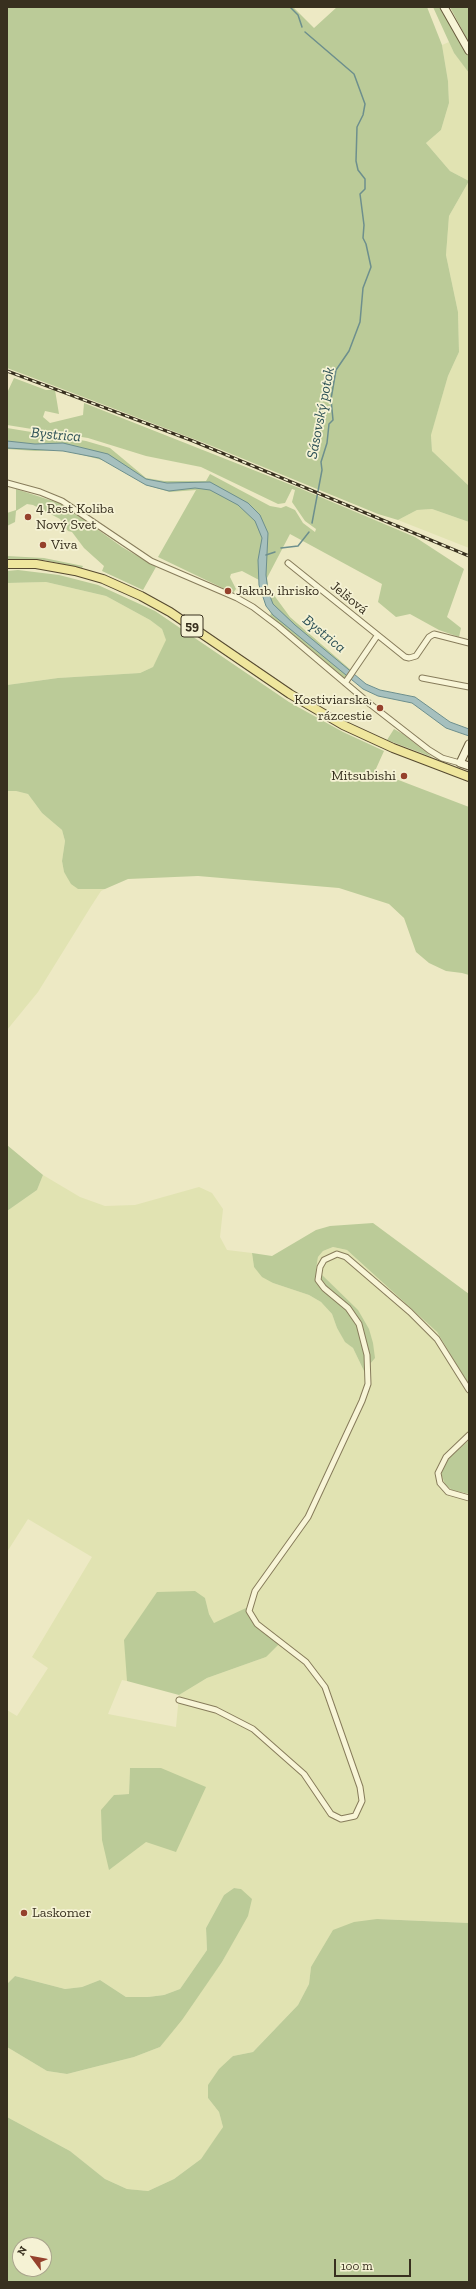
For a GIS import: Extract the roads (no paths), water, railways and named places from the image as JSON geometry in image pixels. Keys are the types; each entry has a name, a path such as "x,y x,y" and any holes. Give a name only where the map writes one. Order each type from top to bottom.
{"main road":[{"name":"59","path":"7,564 42,565 75,571 103,579 136,594 170,612 290,694 343,725 393,748 469,777"}],"street":[{"path":"444,7 469,51"},
{"path":"7,483 40,492 62,501 151,561 223,592 253,607 347,681 436,755 469,766"},
{"name":"Jelšová","path":"288,563 377,636 409,658 416,656 429,637 434,634 469,643"},
{"path":"347,681 377,636"},
{"path":"422,678 454,682 469,687"},
{"path":"460,763 469,744"},
{"path":"179,1700 216,1710 253,1729 304,1774 331,1814 341,1819 355,1816 362,1801 360,1787 324,1687 306,1662 257,1624 249,1611 255,1591 295,1538 314,1506 362,1401 368,1384 367,1355 359,1324 348,1308 324,1288 318,1280 320,1267 324,1260 337,1254 346,1256 410,1312 437,1339 469,1390"},
{"path":"469,1435 446,1457 438,1473 440,1483 448,1492 469,1498"}],"water":[{"path":"7,441 35,444 63,443 108,454 146,479 167,483 210,482 248,503 260,515 268,533 266,575 268,591 273,604 295,625 366,684 380,690 415,697 450,722 469,729 469,736 446,728 412,703 378,696 363,689 273,615 266,606 259,585 258,560 262,538 255,521 238,505 210,490 195,488 169,491 146,485 99,458 63,451 7,448"}],"waterway":[{"name":"Sásovský potok","path":"290,7 298,15 302,27"},
{"name":"Sásovský potok","path":"305,32 354,74 365,104 363,115 357,127 356,161 358,170 365,179 365,189 360,194 364,225 363,238 366,244 371,267 363,288 360,322 349,351 336,370 331,399 333,420 329,424 327,443 321,462 322,470 312,523"},
{"name":"Sásovský potok","path":"281,548 298,546 309,532"},
{"name":"Sásovský potok","path":"266,555 275,552"}],"railway":[{"path":"7,371 193,441 469,556"}],"place":[{"name":"4 Rest Koliba Nový Svet","path":"28,517"},
{"name":"Viva","path":"43,545"},
{"name":"Jakub, ihrisko","path":"228,591"},
{"name":"Kostiviarska, rázcestie","path":"380,708"},
{"name":"Mitsubishi","path":"404,776"},
{"name":"Laskomer","path":"24,1913"}],"water label":[{"name":"Bystrica","path":"56,435"},
{"name":"Bystrica","path":"324,634"}]}
